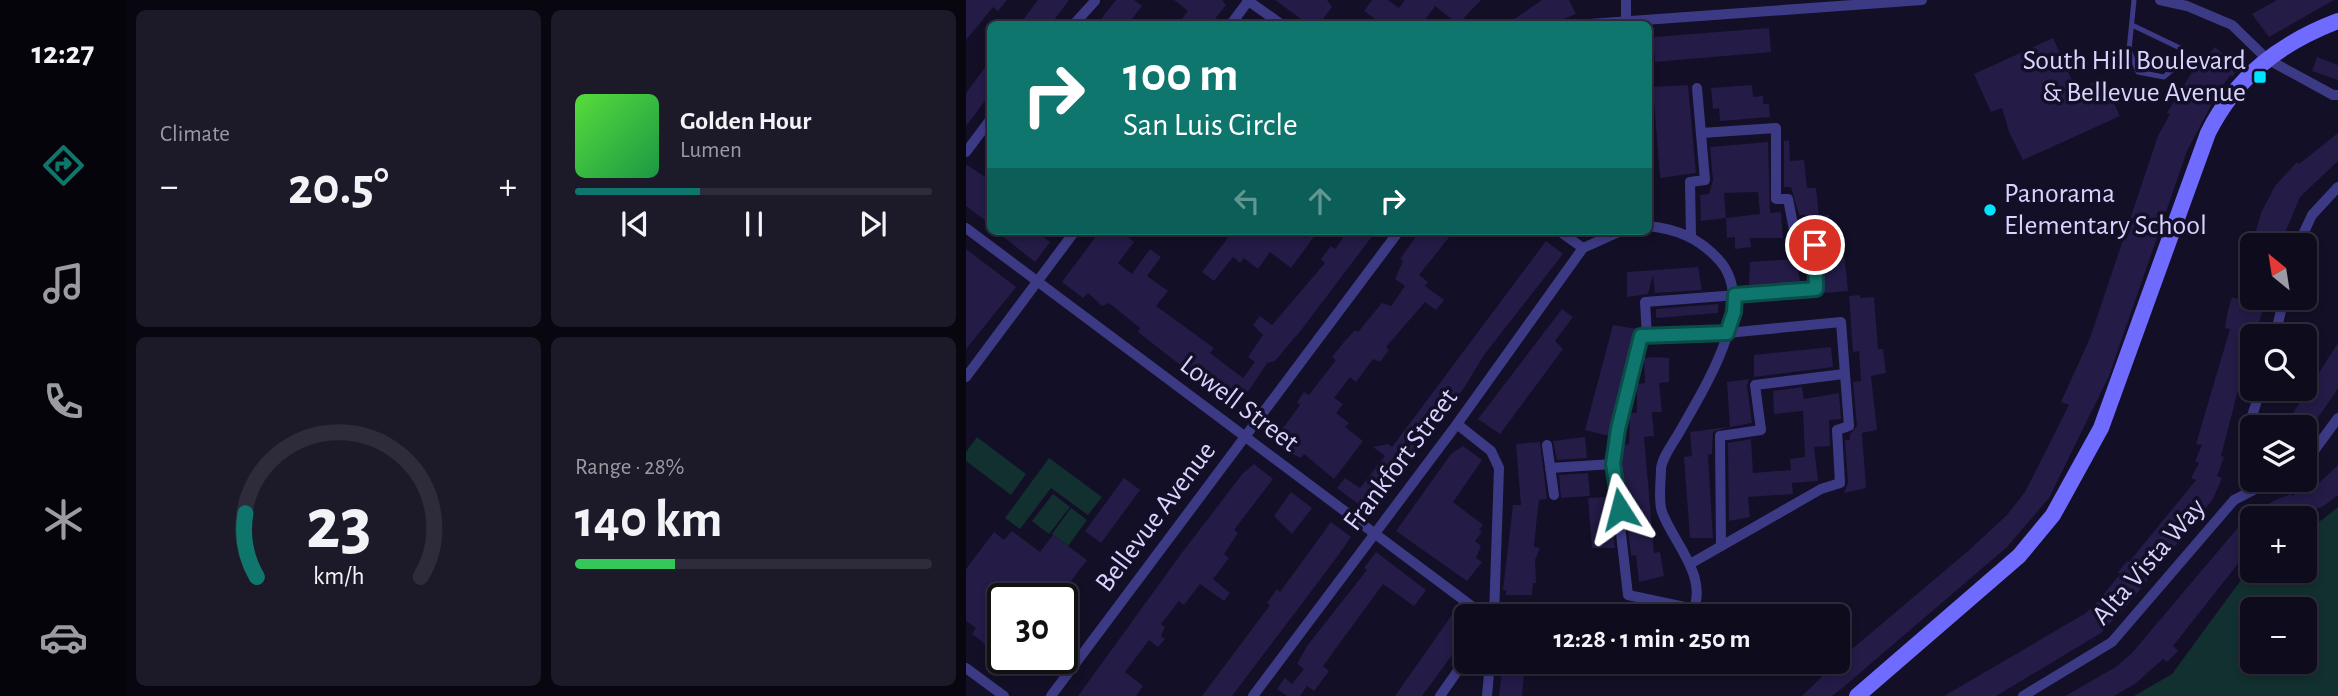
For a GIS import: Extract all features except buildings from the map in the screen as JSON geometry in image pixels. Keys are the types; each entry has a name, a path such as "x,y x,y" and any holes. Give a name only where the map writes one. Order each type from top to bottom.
{"street":[{"path":"1233,21 1248,0 1277,21"},
{"path":"1626,0 1626,21"},
{"path":"1647,21 1848,2 1922,0"},
{"path":"2160,0 2187,6 2232,25 2267,59 2333,95 2338,94"},
{"path":"1077,21 1095,1"},
{"path":"1857,696 2019,556 2053,515 2101,428 2208,133 2234,92 2267,59 2290,43 2338,21"},
{"path":"1690,236 1690,182 1706,180 1697,88"},
{"path":"966,152 987,124"},
{"path":"1647,336 1645,302 1816,289 1815,245 1797,245 1788,199 1776,199 1776,128 1701,133"},
{"path":"2304,233 2312,215 2338,187"},
{"path":"1652,226 1670,228 1690,236 1710,250 1725,267 1735,295 1734,312 1727,333 1698,400 1661,465 1661,509 1690,564 1697,588 1694,604"},
{"name":"Lowell Street","path":"966,228 1374,534 1476,604"},
{"path":"966,377 1072,235"},
{"name":"Bellevue Avenue","path":"1051,696 1396,235"},
{"path":"1565,235 1583,248 1612,235"},
{"name":"Frankfort Street","path":"1253,696 1457,424 1583,248"},
{"path":"1660,604 1628,595 1613,464 1618,429 1641,336 1727,333 1841,322 1849,426 1837,429 1840,483 1821,489 1690,564"},
{"path":"1721,546 1720,436 1761,430 1755,385 1844,374"},
{"path":"2317,447 2338,418"},
{"path":"1457,424 1491,451 1499,468 1492,604"},
{"path":"1547,444 1554,495"},
{"path":"1550,468 1613,464"},
{"name":"Alta Vista Way","path":"2023,696 2112,642 2218,516 2247,492"},
{"path":"966,668 1004,696"},
{"path":"1440,696 1455,674"},
{"path":"1487,696 1489,674"}],"lane":[{"path":"2132,25 2182,49 2173,69 2164,77 2138,72 2129,50 2134,0"}],"green space":[{"path":"977,437 1026,474 1011,495 966,461 966,452"},
{"path":"1049,458 1102,497 1088,515 1051,488 1020,529 1005,518"},
{"path":"1053,494 1070,507 1049,534 1032,521"},
{"path":"2338,507 2338,696 2134,696 2172,674 2240,581 2317,583 2317,522"},
{"path":"1071,508 1087,520 1068,546 1052,534"}],"place":[{"name":"South Hill Boulevard & Bellevue Avenue","path":"2260,77"},
{"name":"Panorama Elementary School","path":"1990,210"}],"route":[{"path":"1620,509 1613,464 1618,429 1641,336 1727,333 1734,312 1735,295 1816,289 1815,245"}]}
